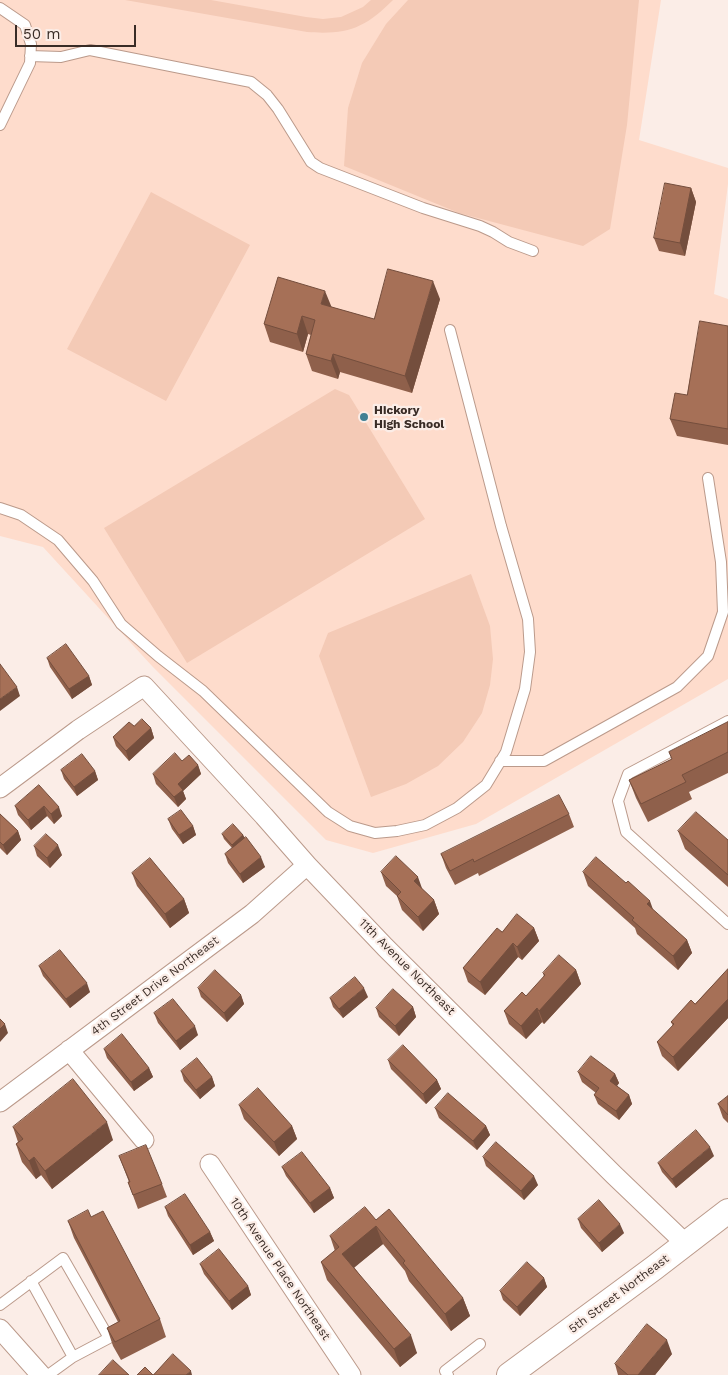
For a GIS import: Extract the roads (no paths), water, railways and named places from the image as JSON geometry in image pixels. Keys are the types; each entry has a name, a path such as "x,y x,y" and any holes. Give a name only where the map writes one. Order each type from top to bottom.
{"street":[{"name":"11th Avenue Northeast","path":"0,788 78,730 144,686 307,865 385,947 686,1244"},
{"name":"4th Street Drive Northeast","path":"0,1102 252,914 307,865"},
{"path":"69,1050 144,1140"},
{"name":"10th Avenue Place Northeast","path":"210,1164 351,1375"},
{"name":"5th Street Northeast","path":"509,1375 728,1211"},
{"path":"0,1330 40,1375"}],"lane":[{"path":"0,8 25,25 31,44 30,63 0,125"},
{"path":"30,56 61,57 90,50 251,82 267,95 278,109 311,162 320,168 423,208 480,226 509,242 533,251"},
{"path":"0,508 21,515 58,540 93,581 122,624 158,656 203,691 328,812 350,826 375,833 397,831 425,825 457,808 486,785 506,752 525,689 530,652 528,619 501,526 450,330"},
{"path":"500,761 544,761 677,686 708,656 723,612 724,571 708,478"},
{"path":"728,721 628,774 618,801 626,832 728,924"},
{"path":"0,1305 63,1258 108,1338 74,1357 48,1375"},
{"path":"31,1281 74,1357"},
{"path":"445,1374 480,1344"}],"place":[{"name":"Hickory High School","path":"364,417"}]}
